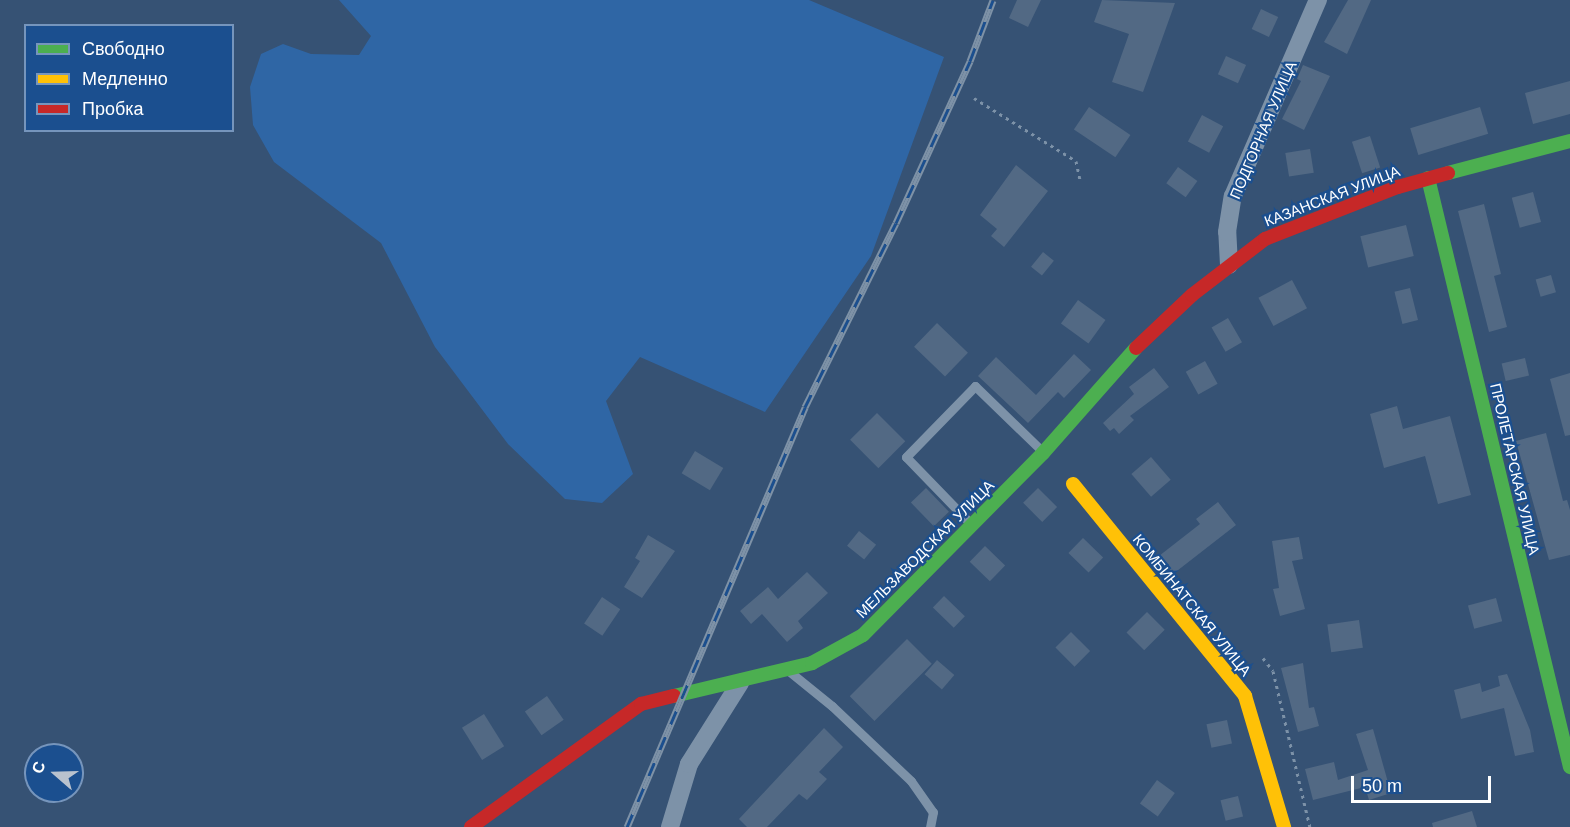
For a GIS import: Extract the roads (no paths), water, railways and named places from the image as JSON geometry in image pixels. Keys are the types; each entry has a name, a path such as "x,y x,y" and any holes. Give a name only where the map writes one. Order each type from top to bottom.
{"street":[{"name":"ПОДГОРНАЯ УЛИЦА","path":"1229,265 1227,232 1233,196 1318,0"},
{"name":"КАЗАНСКАЯ УЛИЦА","path":"1043,453 1142,342 1229,265 1275,235 1334,210 1428,178 1570,141"},
{"name":"ПРОЛЕТАРСКАЯ УЛИЦА","path":"1428,178 1568,749 1570,767"},
{"name":"МЕЛЬЗАВОДСКАЯ УЛИЦА","path":"471,827 641,704 740,683 812,663 863,635 1043,453"},
{"name":"КОМБИНАТСКАЯ УЛИЦА","path":"1073,484 1245,696 1284,827"},
{"path":"670,827 689,764 740,683"}],"lane":[{"path":"972,525 906,457 975,386 1043,453"},
{"path":"787,670 831,706 911,782 933,812 930,827"}],"railway":[{"path":"627,827 805,407 896,223 970,61 993,0"}]}
